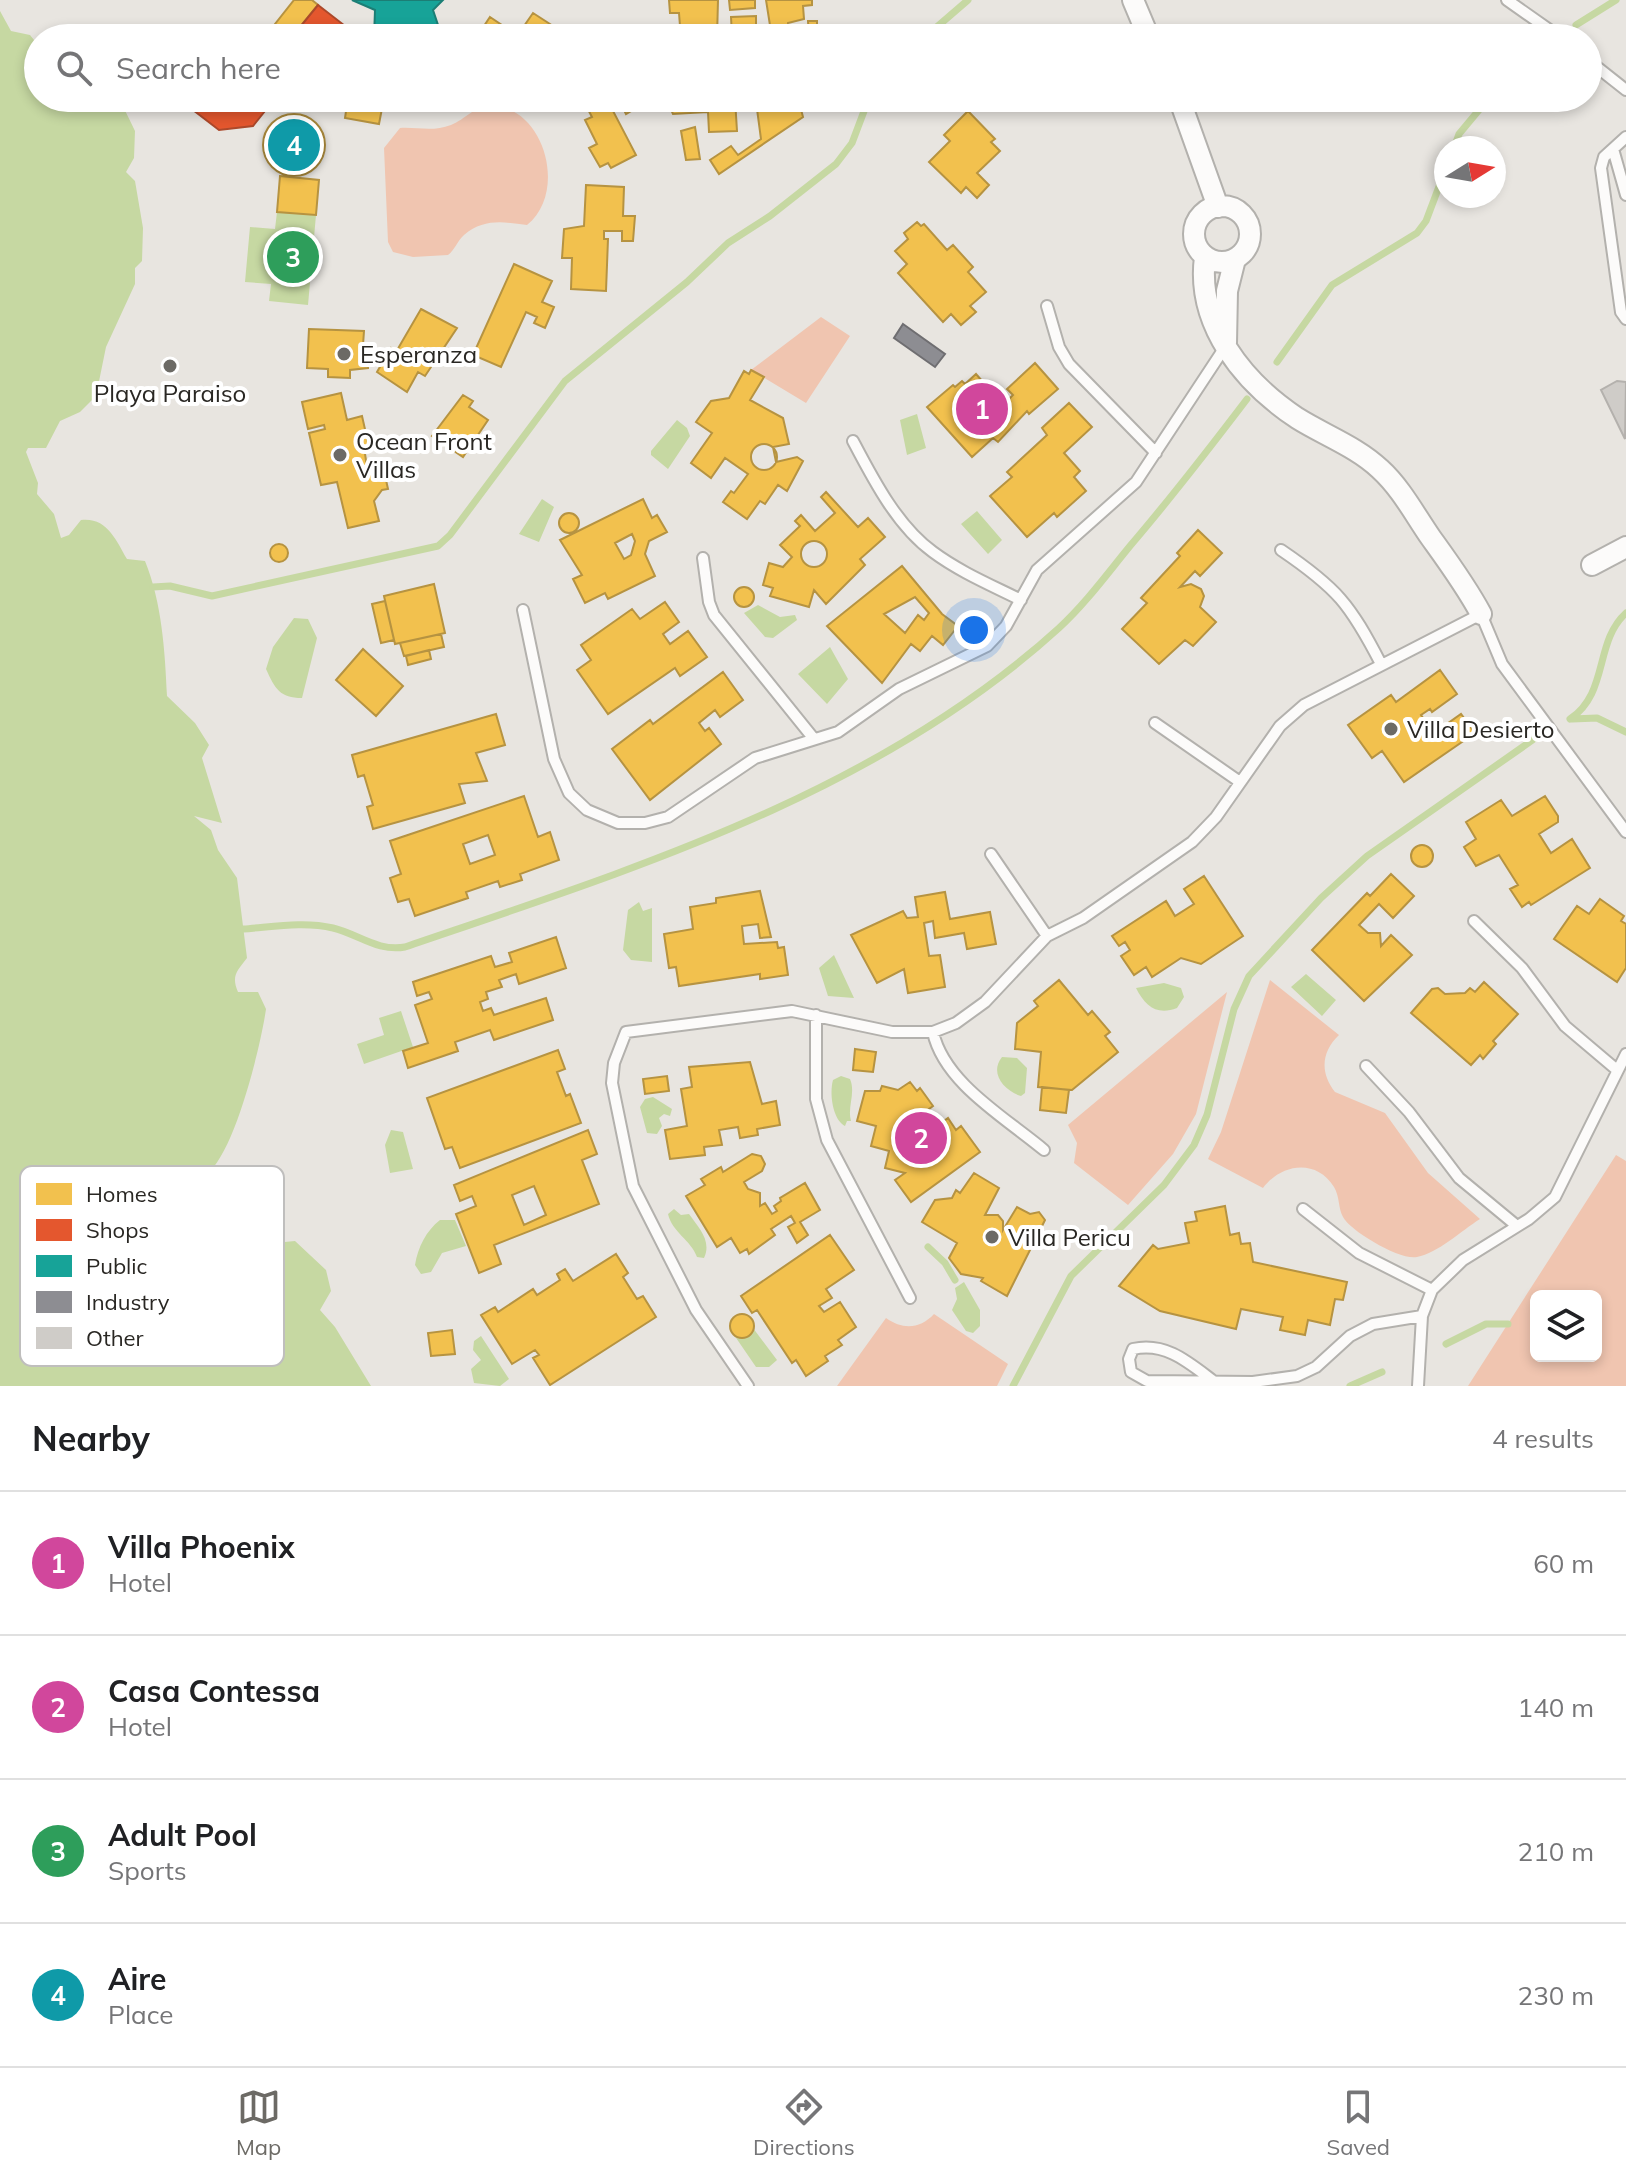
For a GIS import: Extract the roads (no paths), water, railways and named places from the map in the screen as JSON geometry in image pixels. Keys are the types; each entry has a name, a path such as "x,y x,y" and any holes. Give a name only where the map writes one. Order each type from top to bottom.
{"street":[{"path":"1133,0 1143,24"},
{"path":"1184,112 1218,207"},
{"path":"1225,347 1227,291 1235,259 1248,243 1248,225 1236,210 1218,207 1201,215 1196,223 1195,242 1205,257 1204,297 1225,347 1251,381 1273,400 1380,468 1461,576 1481,614"},
{"path":"1205,257 1223,262 1235,259"},
{"path":"1592,565 1626,547"}],"lane":[{"path":"1507,0 1541,24"},
{"path":"1602,71 1626,90"},
{"path":"1626,137 1604,157 1601,183 1621,312 1626,319"},
{"path":"1613,149 1626,195"},
{"path":"1047,306 1059,347 1069,364 1156,453"},
{"path":"523,610 559,776 580,805 601,817 626,824 668,817 755,758 838,732 899,689 949,668 987,646 1006,626 1037,570 1077,531 1119,500 1156,453 1225,347"},
{"path":"853,441 878,486 919,540 947,562 1021,600"},
{"path":"1281,550 1324,579 1355,613 1381,664"},
{"path":"703,558 714,615 814,739"},
{"path":"748,1386 696,1310 641,1206 626,1160 613,1072 626,1032 781,1011 816,1015 892,1032 933,1032 956,1023 985,1002 1047,936 1083,918 1192,842 1216,817 1280,726 1304,705 1481,614 1502,664 1626,832"},
{"path":"1155,723 1240,782"},
{"path":"991,854 1047,936"},
{"path":"1474,921 1522,968 1574,1036 1617,1070"},
{"path":"816,1015 816,1099 827,1140 910,1298"},
{"path":"933,1032 940,1052 956,1075 1044,1150"},
{"path":"1418,1386 1422,1316 1432,1290 1463,1260 1517,1226 1555,1197 1626,1054"},
{"path":"1366,1066 1409,1112 1459,1178 1517,1226"},
{"path":"1303,1209 1359,1253 1432,1290"},
{"path":"1212,1380 1169,1351 1141,1347 1133,1349 1129,1359 1131,1372 1147,1381 1253,1382 1297,1376 1316,1367 1350,1336 1373,1324 1422,1316"}],"waterway":[{"path":"940,24 968,0"},
{"path":"1578,24 1616,0"},
{"path":"153,587 170,586 212,596 438,546 450,535 565,381 687,282 728,243 770,216 836,164 852,143 864,112"},
{"path":"1458,136 1477,112"},
{"path":"1277,362 1332,285 1417,233 1426,221 1434,200"},
{"path":"243,929 322,926 377,945 405,947 664,856 832,781 912,737 988,686 1059,628 1175,492 1247,399"},
{"path":"1570,719 1591,696 1609,638 1626,613"},
{"path":"1572,719 1597,718 1626,732"},
{"path":"1013,1386 1071,1276 1164,1185 1194,1145 1207,1115 1234,1009 1249,976 1321,898 1367,856 1534,739"},
{"path":"928,1247 945,1263 955,1280"},
{"path":"1446,1344 1486,1324 1508,1324"},
{"path":"1350,1386 1382,1372"}],"place":[{"name":"Aire","path":"294,145"},
{"name":"Adult Pool","path":"293,257"},
{"name":"Esperanza","path":"344,354"},
{"name":"Playa Paraiso","path":"170,366"},
{"name":"Villa Phoenix","path":"982,409"},
{"name":"Ocean Front Villas","path":"340,455"},
{"name":"Villa Desierto","path":"1391,729"},
{"name":"Casa Contessa","path":"921,1138"},
{"name":"Villa Pericu","path":"992,1237"}]}
